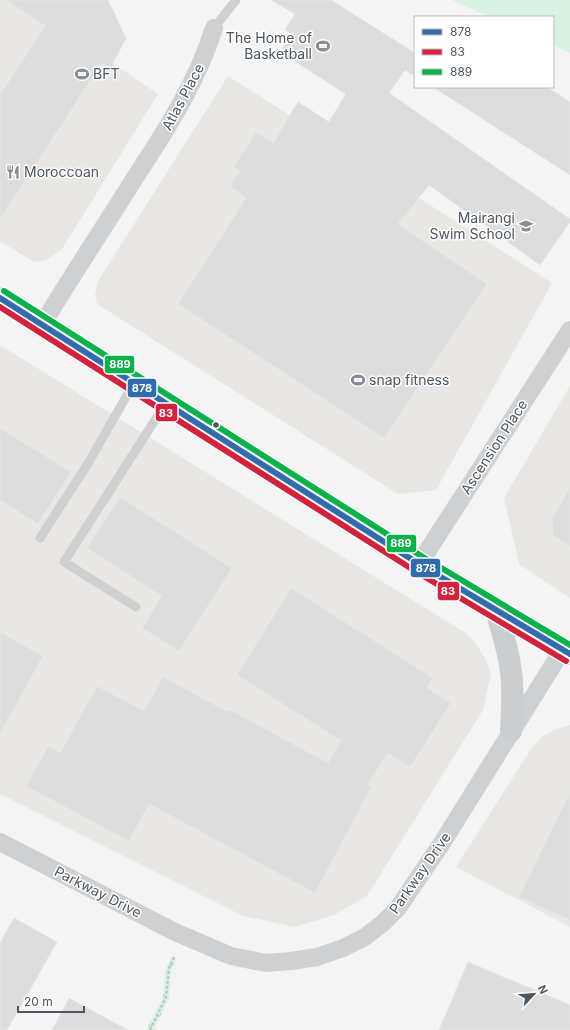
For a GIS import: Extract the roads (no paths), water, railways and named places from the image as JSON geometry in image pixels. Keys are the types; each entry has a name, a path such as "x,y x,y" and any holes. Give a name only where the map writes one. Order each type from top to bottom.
{"main road":[{"path":"0,298 419,564 566,652"},
{"path":"496,610 507,648 510,666 512,690 511,731"}],"street":[{"name":"Atlas Place","path":"42,325 184,99 202,63 214,28"},
{"name":"Ascension Place","path":"419,564 570,330"},
{"name":"Parkway Drive","path":"0,842 175,932 231,956 266,963 317,957 343,948 365,937 383,923 398,908 442,842 511,731 566,652"}],"lane":[{"path":"214,28 236,0"},
{"path":"40,538 87,465 134,383"},
{"path":"136,607 64,562 166,404"}],"place":[{"name":"The Home of Basketball","path":"323,46"},
{"name":"BFT","path":"82,74"},
{"name":"Moroccoan","path":"13,172"},
{"name":"Mairangi Swim School","path":"526,226"},
{"name":"snap fitness","path":"358,380"}]}
